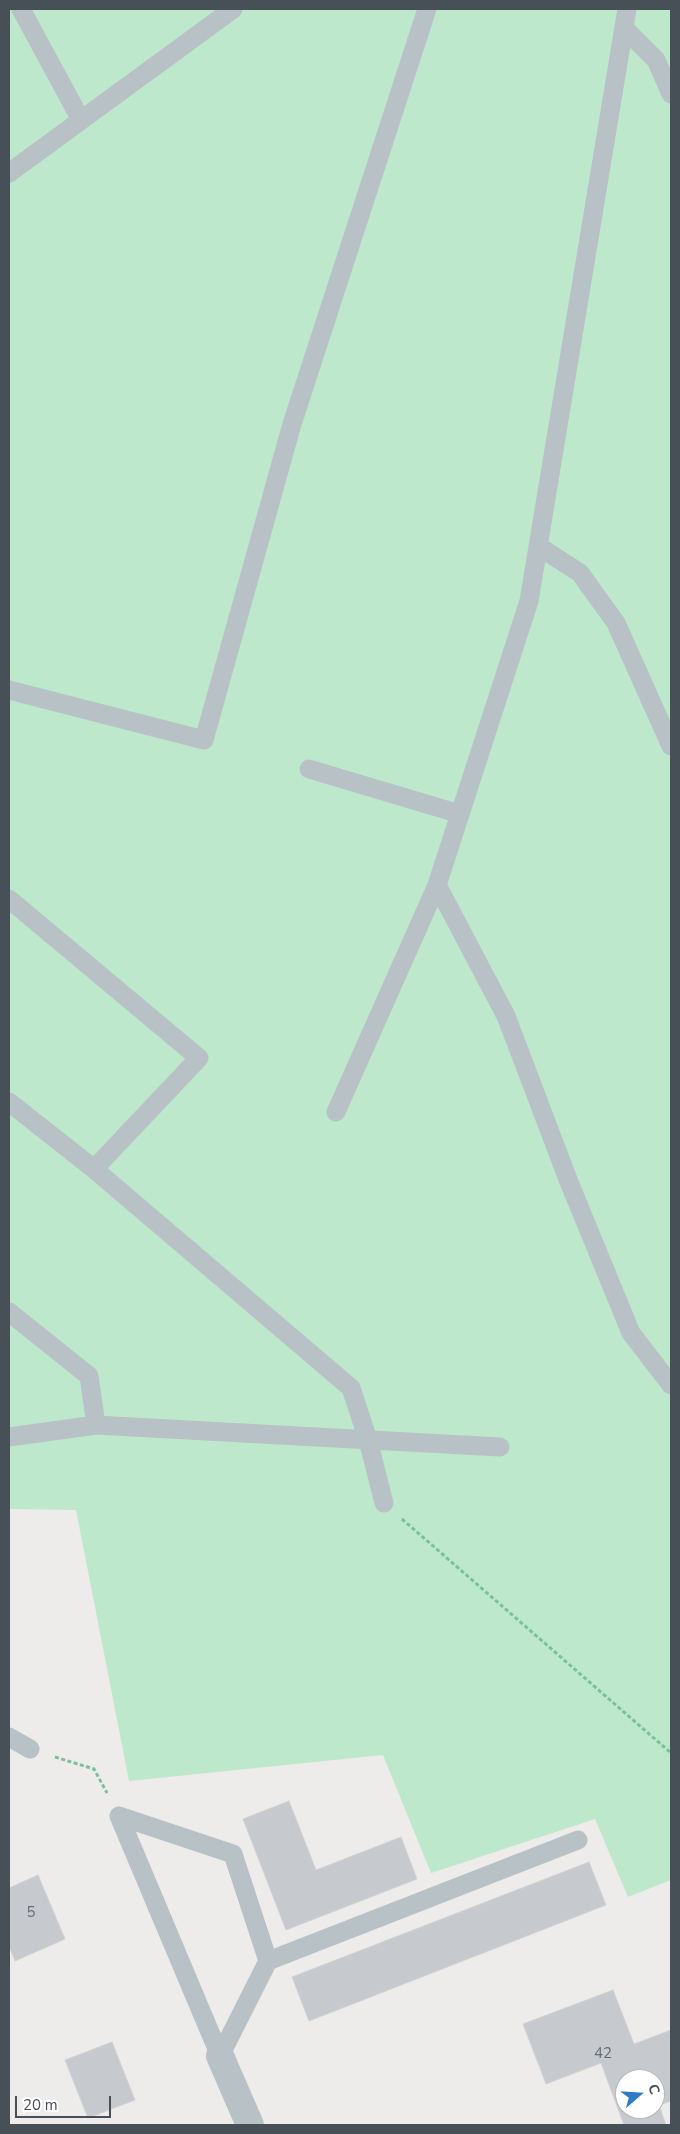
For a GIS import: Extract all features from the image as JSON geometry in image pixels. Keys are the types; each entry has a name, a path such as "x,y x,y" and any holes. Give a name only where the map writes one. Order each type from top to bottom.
{"street":[{"path":"220,2056 250,2125"}],"lane":[{"path":"21,9 81,120"},
{"path":"9,173 233,9"},
{"path":"9,690 204,740 292,424 427,9"},
{"path":"336,1112 437,885 529,601 627,9"},
{"path":"624,28 656,60 671,94"},
{"path":"538,546 580,573 616,623 671,746"},
{"path":"309,769 460,814"},
{"path":"437,885 506,1016 569,1182 631,1333 671,1384"},
{"path":"9,899 199,1058 94,1169"},
{"path":"9,1102 94,1169 351,1388 368,1440 384,1503"},
{"path":"9,1312 89,1376 96,1425"},
{"path":"9,1437 96,1425 500,1447"},
{"path":"9,1738 30,1749"},
{"path":"119,1816 233,1854 268,1961"},
{"path":"119,1816 220,2056"},
{"path":"220,2056 268,1961 578,1840"}],"path":[{"path":"384,1503 671,1753"},
{"path":"30,1749 94,1769 119,1816"}],"green space":[{"path":"9,9 671,9 671,1880 628,1897 595,1819 431,1873 383,1755 129,1781 76,1510 9,1509"}],"building":[{"path":"289,1801 316,1870 401,1837 417,1879 286,1930 243,1819"},
{"path":"589,1862 606,1905 309,2021 292,1977"},
{"path":"38,1875 65,1939 15,1961 9,1946 9,1888"},
{"path":"613,1990 634,2044 671,2030 671,2101 665,2103 665,2069 615,2069 615,2101 601,2063 546,2084 523,2024"},
{"path":"112,2042 135,2100 88,2118 65,2060"},
{"path":"622,2119 664,2119 666,2125 624,2125"}]}
